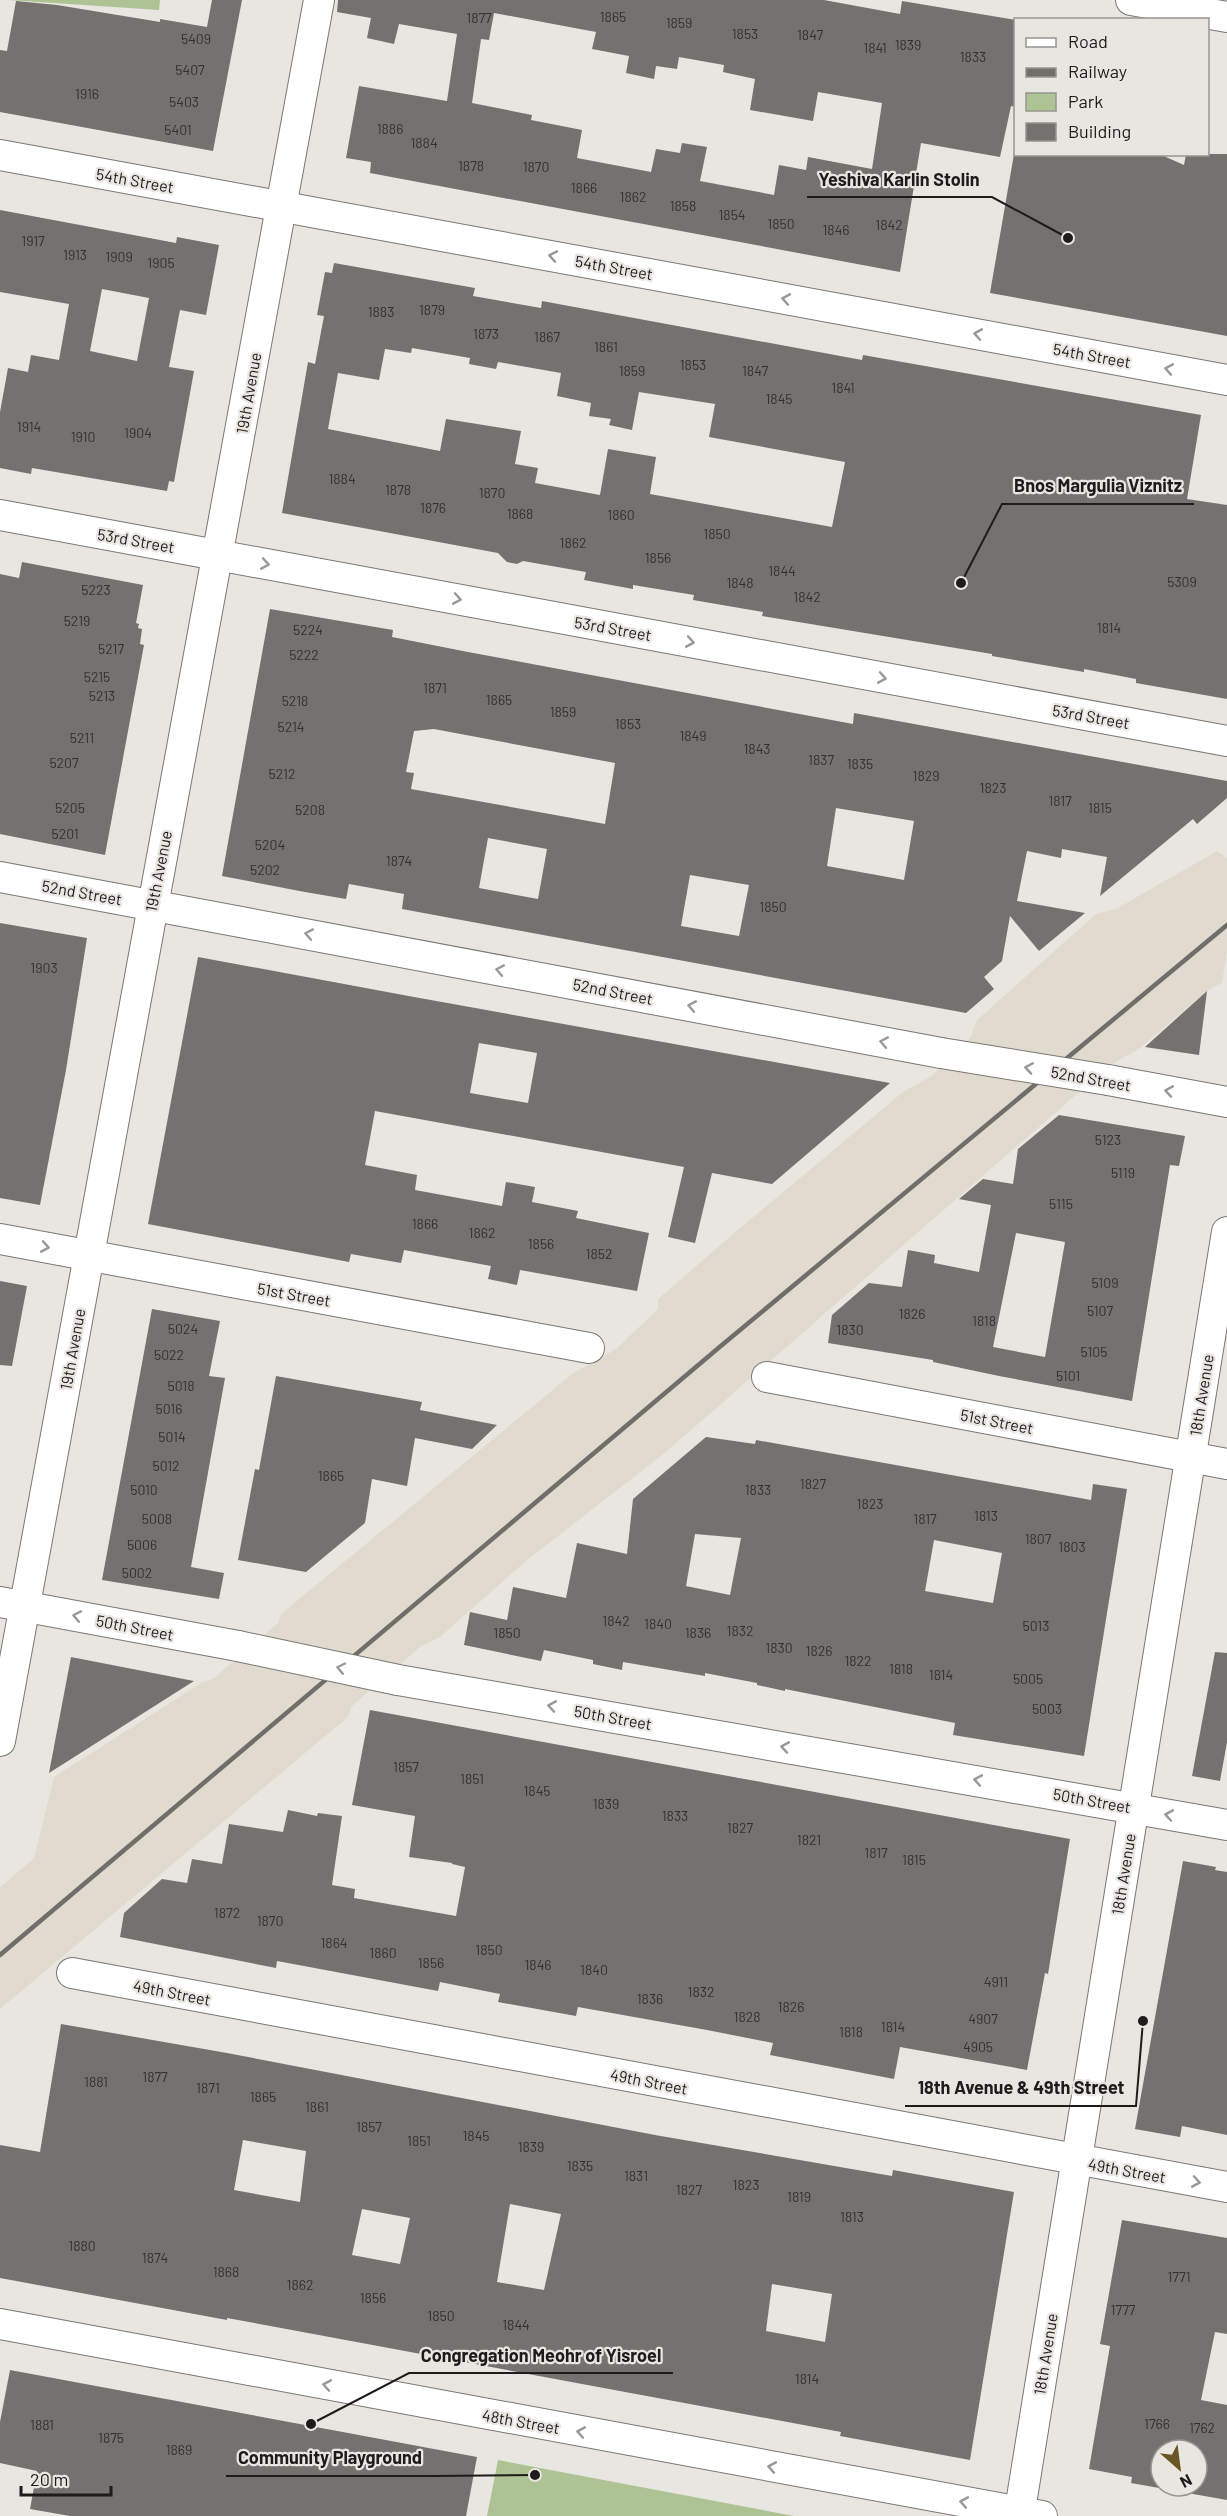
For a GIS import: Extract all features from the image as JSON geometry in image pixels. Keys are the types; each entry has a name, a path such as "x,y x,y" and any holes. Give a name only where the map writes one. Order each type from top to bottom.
{"street":[{"name":"19th Avenue","path":"0,1742 12,1604 89,1256 319,0"},
{"path":"1131,0 1227,18"},
{"name":"54th Street","path":"0,155 1227,380"},
{"name":"53rd Street","path":"0,515 1227,741"},
{"name":"52nd Street","path":"0,877 941,1053 1227,1102"},
{"name":"18th Avenue","path":"1027,2515 1076,2161 1227,1232"},
{"name":"51st Street","path":"0,1239 589,1348"},
{"name":"51st Street","path":"767,1377 1227,1464"},
{"name":"50th Street","path":"12,1604 237,1646 398,1680 1227,1825"},
{"name":"49th Street","path":"72,1973 1076,2161 1227,2187"},
{"name":"48th Street","path":"0,2325 1027,2515"}],"shaded area":[{"path":"1217,851 1227,858 1227,951 1222,983 1207,991 1140,1048 1109,1066 666,1452 526,1561 440,1637 421,1646 351,1707 348,1717 0,2009 0,1887 34,1858 54,1777 201,1683 214,1678 278,1623 281,1614 572,1374 616,1349 658,1309 658,1299 903,1092 933,1075 971,1037 976,1021 1096,914 1116,909"}],"green space":[{"path":"8,0 160,0 159,10"},
{"path":"498,2460 794,2516 487,2516"}],"building":[{"path":"212,0 242,0 213,151 0,112 0,50 7,51 16,1 207,27"},
{"path":"338,0 824,0 900,14 902,1 1014,20 1014,107 1011,106 1000,157 921,143 900,272 370,173 371,162 346,158 359,86 447,101 457,34 399,24 394,44 367,38 371,18 337,12","holes":["494,13 596,32 592,49 629,56 626,73 654,79 656,66 677,69 679,57 724,65 723,72 755,79 750,110 813,121 818,92 882,103 872,169 808,157 806,170 779,165 774,195 700,181 707,147 682,143 680,153 656,149 651,172 577,158 582,130 531,120 532,115 472,103 481,39 489,40"]},
{"path":"1014,154 1014,156 1164,156 1184,165 1186,156 1227,154 1227,336 990,293"},
{"path":"0,210 176,243 177,237 219,245 206,315 180,310 169,367 194,371 174,482 169,481 167,491 32,468 31,474 0,468 0,412 8,368 28,372 31,355 59,360 69,304 0,292","holes":["102,289 149,298 137,361 90,351"]},
{"path":"334,263 475,288 473,296 541,308 542,301 862,360 863,355 1201,415 1187,499 1227,505 1227,699 1136,683 1136,679 1084,669 1084,672 992,656 992,654 762,616 763,612 693,600 694,595 633,585 633,589 584,580 586,572 523,561 517,564 507,562 498,553 282,513 308,362 315,364 324,316 317,315 325,272 332,273","holes":["412,348 470,358 469,364 496,369 498,362 561,373 557,396 591,403 589,416 611,419 609,425 632,430 639,392 715,404 709,437 845,462 832,527 650,494 656,457 608,449 600,495 535,483 538,468 515,464 521,431 446,419 440,451 328,429 338,373 379,380 385,349 411,353"]},
{"path":"22,562 143,585 136,623 139,624 138,628 142,629 140,644 144,645 105,855 0,834 0,574 19,578"},
{"path":"270,609 393,630 392,637 468,652 853,724 854,713 1227,781 1227,798 1197,824 1193,819 1100,896 1107,857 1062,849 1061,858 1027,851 1017,901 1085,913 1039,951 1010,916 1002,961 984,977 994,989 966,1013 402,909 404,894 349,884 346,899 222,876","holes":["434,729 615,763 605,824 411,789 414,773 406,772 414,731","836,808 914,821 904,880 827,866","488,838 547,849 538,899 479,888","690,875 749,885 739,936 681,926"]},
{"path":"0,923 87,938 66,1070 40,1205 0,1198"},
{"path":"198,957 890,1083 772,1184 712,1173 695,1243 668,1237 684,1167 375,1111 365,1165 417,1175 415,1190 502,1206 506,1182 535,1187 532,1202 578,1211 576,1218 649,1233 637,1291 520,1270 517,1285 488,1279 491,1266 404,1250 401,1263 351,1254 349,1262 148,1224","holes":["479,1043 537,1053 528,1103 470,1093"]},
{"path":"1207,991 1199,1055 1145,1047"},
{"path":"1059,1115 1185,1136 1179,1166 1170,1165 1132,1401 999,1376 933,1362 933,1360 828,1343 832,1315 869,1283 902,1287 908,1250 935,1255 934,1263 979,1272 991,1205 959,1199 983,1179 1013,1184 1018,1149","holes":["1016,1233 1065,1242 1045,1357 993,1347"]},
{"path":"0,1281 27,1286 12,1366 0,1365"},
{"path":"152,1309 220,1321 209,1376 225,1378 191,1567 224,1573 219,1599 102,1580"},
{"path":"276,1376 422,1402 420,1410 497,1425 472,1449 415,1438 407,1486 372,1479 365,1523 306,1572 238,1560 255,1469 259,1470"},
{"path":"706,1437 755,1444 756,1440 1091,1500 1093,1484 1127,1489 1084,1756 953,1735 955,1723 785,1689 785,1691 705,1673 705,1676 623,1662 622,1670 593,1664 593,1660 544,1650 541,1661 464,1645 470,1612 507,1620 513,1587 566,1598 577,1543 627,1554 633,1499","holes":["695,1534 741,1538 730,1595 686,1586","934,1540 1002,1553 993,1603 925,1591"]},
{"path":"1215,1652 1227,1653 1227,1742 1220,1781 1192,1776"},
{"path":"71,1657 194,1681 49,1773"},
{"path":"370,1710 1070,1839 1048,1974 1045,1973 1027,2070 900,2047 894,2079 770,2055 773,2043 707,2030 578,2007 576,2016 498,2002 500,1994 440,1982 438,1991 277,1961 276,1968 120,1937 124,1913 162,1879 187,1883 192,1859 222,1864 229,1824 283,1832 288,1810 317,1816 318,1813 342,1816 332,1885 355,1889 354,1898 456,1916 465,1867 409,1857 415,1816 352,1805"},
{"path":"1183,1861 1216,1867 1215,1870 1227,1872 1227,2135 1182,2126 1180,2137 1135,2129"},
{"path":"61,2024 227,2053 655,2135 892,2176 893,2170 1014,2192 970,2460 840,2436 841,2432 0,2278 0,2145 40,2152","holes":["243,2140 306,2151 300,2202 234,2190","510,2204 561,2214 544,2290 497,2282","362,2209 410,2218 400,2264 352,2255","772,2284 832,2294 825,2342 766,2331"]},
{"path":"1122,2220 1227,2238 1227,2334 1215,2332 1201,2400 1227,2405 1227,2500 1209,2497 1209,2438 1149,2438 1149,2486 1131,2483 1132,2477 1089,2469 1110,2346 1100,2344"},
{"path":"10,2370 477,2457 466,2516 70,2516 30,2509 37,2471 0,2463 0,2422"}],"railway":[{"path":"0,1955 722,1345 1227,925"}],"place":[{"name":"Yeshiva Karlin Stolin","path":"1068,238"},
{"name":"Bnos Margulia Viznitz","path":"961,583"},
{"name":"18th Avenue & 49th Street","path":"1143,2021"},
{"name":"Congregation Meohr of Yisroel","path":"311,2424"},
{"name":"Community Playground","path":"535,2475"}]}
